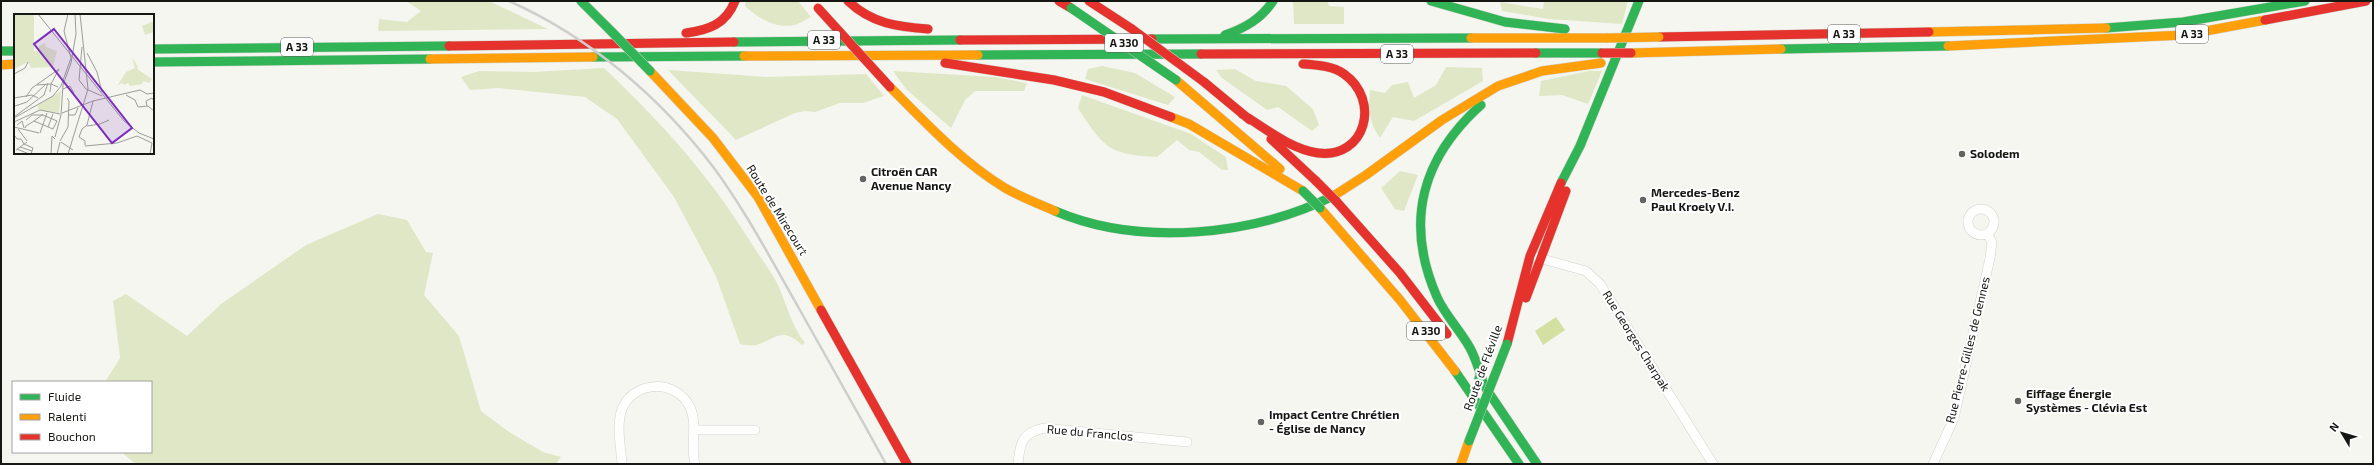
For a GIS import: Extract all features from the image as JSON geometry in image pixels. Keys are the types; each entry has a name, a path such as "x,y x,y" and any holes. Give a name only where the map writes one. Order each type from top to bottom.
{"main road":[{"name":"Route de Mirecourt","path":"581,1 650,70 714,138 758,197 907,464"},
{"path":"635,42 656,34 704,31 722,23 733,8 734,1"},
{"path":"811,1 890,86 948,144 999,184 1054,212 1113,229 1156,233 1205,232 1272,219 1325,201 1362,178 1437,123 1482,95 1521,77 1554,68 1601,63 1630,57"},
{"path":"848,1 861,14 881,24 936,30"},
{"name":"A 330","path":"1059,1 1176,80 1242,135 1320,208 1380,274 1415,317 1519,464"},
{"name":"A 330","path":"1089,1 1103,5 1132,29 1204,82 1316,181 1336,201 1400,273 1451,339"},
{"path":"1216,39 1249,25 1261,17 1273,1"},
{"path":"1431,1 1505,22 1609,34"},
{"path":"1511,331 1522,309 1567,188 1580,146 1639,1"},
{"name":"A 33","path":"154,49 1014,38 1216,39 1609,34 1660,37 2097,29 2182,22 2305,1"},
{"name":"A 33","path":"154,62 894,55 1602,53 1630,57 1683,53 2015,44 2184,36 2366,1"},
{"path":"1103,5 1115,8 1132,29"},
{"path":"951,30 982,32 1014,38"},
{"path":"1,51 14,51"},
{"path":"1193,54 1326,66 1344,74 1358,87 1366,100 1366,117 1360,134 1347,146 1328,153 1313,151 1291,143 1242,114"},
{"path":"894,55 1054,80 1104,92 1189,124 1303,191"},
{"path":"1,65 14,64"},
{"path":"1483,382 1474,356 1437,298 1431,283 1423,257 1421,212 1428,178 1445,142 1471,114 1521,77"},
{"name":"Route de Fléville","path":"1461,464 1507,344 1530,256 1553,200 1580,146"},
{"path":"1460,352 1483,382 1537,464"}],"street":[{"name":"Rue Pierre-Gilles de Gennes","path":"1933,464 1954,418 1990,258 1992,242 1988,234"},
{"name":"Rue Georges Charpak","path":"1530,256 1586,271 1600,284 1713,464"},
{"path":"622,464 622,411 629,399 642,390 663,386 678,393 691,409 695,464"},
{"name":"Rue du Franclos","path":"1018,464 1022,442 1027,434 1044,428 1187,442"},
{"path":"693,430 755,430"}],"shaded area":[{"path":"406,1 489,1 548,29 378,31 379,19 407,22 421,11"},
{"path":"746,1 798,1 811,17 794,25 787,26 774,24 767,22 745,6"},
{"path":"1293,1 1327,1 1329,6 1344,7 1344,24 1294,24"},
{"path":"1544,1 1628,1 1622,24 1549,19 1502,11 1500,2 1543,9"},
{"path":"1102,66 1135,73 1175,97 1168,105 1085,79 1088,69"},
{"path":"1446,67 1482,68 1483,81 1414,121 1393,117 1380,138 1371,121 1369,103 1370,90 1385,93 1392,85 1408,82 1414,98 1436,85"},
{"path":"604,68 626,89 686,153 721,198 776,280 793,322 805,343 802,345 795,339 784,335 774,337 756,345 740,344 716,276 674,197 617,119 585,97 499,88 470,90 461,77 479,71 532,72"},
{"path":"1235,69 1256,81 1286,86 1313,109 1319,125 1312,131 1278,107 1267,110 1222,78 1216,70"},
{"path":"668,70 766,77 866,74 884,96 863,103 840,103 815,112 805,111 795,113 736,140"},
{"path":"893,71 995,77 1027,83 1024,91 975,91 965,100 951,128 906,89"},
{"path":"1589,71 1602,71 1588,104 1562,95 1539,96 1541,81"},
{"path":"1082,95 1191,134 1226,157 1228,170 1222,170 1199,152 1189,150 1177,140 1157,157 1128,154 1118,151 1101,140 1078,108"},
{"path":"1400,171 1418,175 1404,211 1395,209 1381,188"},
{"path":"378,214 407,220 426,252 433,253 424,295 459,336 481,411 509,432 543,452 561,457 556,464 136,464 122,453 152,453 152,381 106,381 120,358 113,301 126,294 187,336 221,304 306,245"},
{"path":"1556,317 1565,330 1543,345 1535,331"}],"railway":[{"path":"509,1 568,32 595,51 647,94 671,117 693,142 714,168 749,220 886,464"}],"traffic: fast":[{"path":"581,1 612,32"},
{"path":"1225,35 1258,18 1273,1"},
{"path":"1431,1 1505,22 1565,29"},
{"path":"1561,183 1580,146 1639,1"},
{"path":"2106,28 2183,22 2305,1"},
{"path":"1071,8 1176,80"},
{"path":"612,32 650,71"},
{"path":"1152,39 1471,38"},
{"path":"734,42 960,40"},
{"path":"154,49 449,46"},
{"path":"1781,49 1948,46"},
{"path":"1,51 14,51"},
{"path":"1536,53 1602,53"},
{"path":"978,55 1201,54"},
{"path":"593,57 744,56"},
{"path":"154,62 430,59"},
{"path":"1481,105 1461,125 1445,147 1432,169 1424,193 1421,217 1422,243 1427,269 1437,297 1470,348 1476,360 1483,382"},
{"path":"1303,191 1320,208"},
{"path":"1055,211 1088,222 1123,229 1159,233 1196,232 1233,228 1269,220 1303,209 1335,195"},
{"path":"1469,441 1507,344"},
{"path":"1455,371 1519,464"},
{"path":"1479,378 1537,464"}],"traffic: slow":[{"path":"1948,46 2184,35 2265,20"},
{"path":"1929,32 2106,28"},
{"path":"1608,38 1659,37"},
{"path":"1471,38 1608,38"},
{"path":"1631,53 1781,49"},
{"path":"744,56 978,55"},
{"path":"430,59 593,57"},
{"path":"1335,195 1366,175 1442,120 1498,86 1542,71 1601,63"},
{"path":"1,65 14,64"},
{"path":"650,71 713,138 758,197 821,310"},
{"path":"1176,80 1280,169"},
{"path":"890,87 959,154 989,178 1005,188 1055,211"},
{"path":"1171,117 1189,124 1303,191"},
{"path":"1320,208 1400,300 1455,371"},
{"path":"1461,464 1469,441"}],"traffic: jam":[{"path":"686,33 709,28 716,24 727,15 735,1"},
{"path":"848,1 875,19 895,25 928,29"},
{"path":"1059,1 1071,8"},
{"path":"1089,1 1132,29"},
{"path":"2265,20 2366,1"},
{"path":"818,8 890,87"},
{"path":"1132,29 1204,82"},
{"path":"1659,37 1929,32"},
{"path":"960,40 1152,39"},
{"path":"449,46 734,42"},
{"path":"1201,54 1536,53"},
{"path":"1602,53 1631,53"},
{"path":"945,63 1054,80 1104,92 1171,117"},
{"path":"1242,114 1288,143 1308,151 1318,153 1334,152 1348,147 1357,137 1363,126 1365,112 1362,98 1355,85 1340,71 1319,65 1303,64"},
{"path":"1204,82 1250,120"},
{"path":"1271,139 1316,181"},
{"path":"1316,181 1336,201"},
{"path":"1507,344 1530,256 1561,183"},
{"path":"1526,298 1566,191"},
{"path":"1336,201 1400,273 1447,334"},
{"path":"821,310 907,464"}],"place":[{"name":"Solodem","path":"1962,154"},
{"name":"Citroën CAR Avenue Nancy","path":"863,179"},
{"name":"Mercedes-Benz Paul Kroely V.I.","path":"1643,200"},
{"name":"Eiffage Énergie Systèmes - Clévia Est","path":"2018,401"},
{"name":"Impact Centre Chrétien - Église de Nancy","path":"1261,422"}]}
